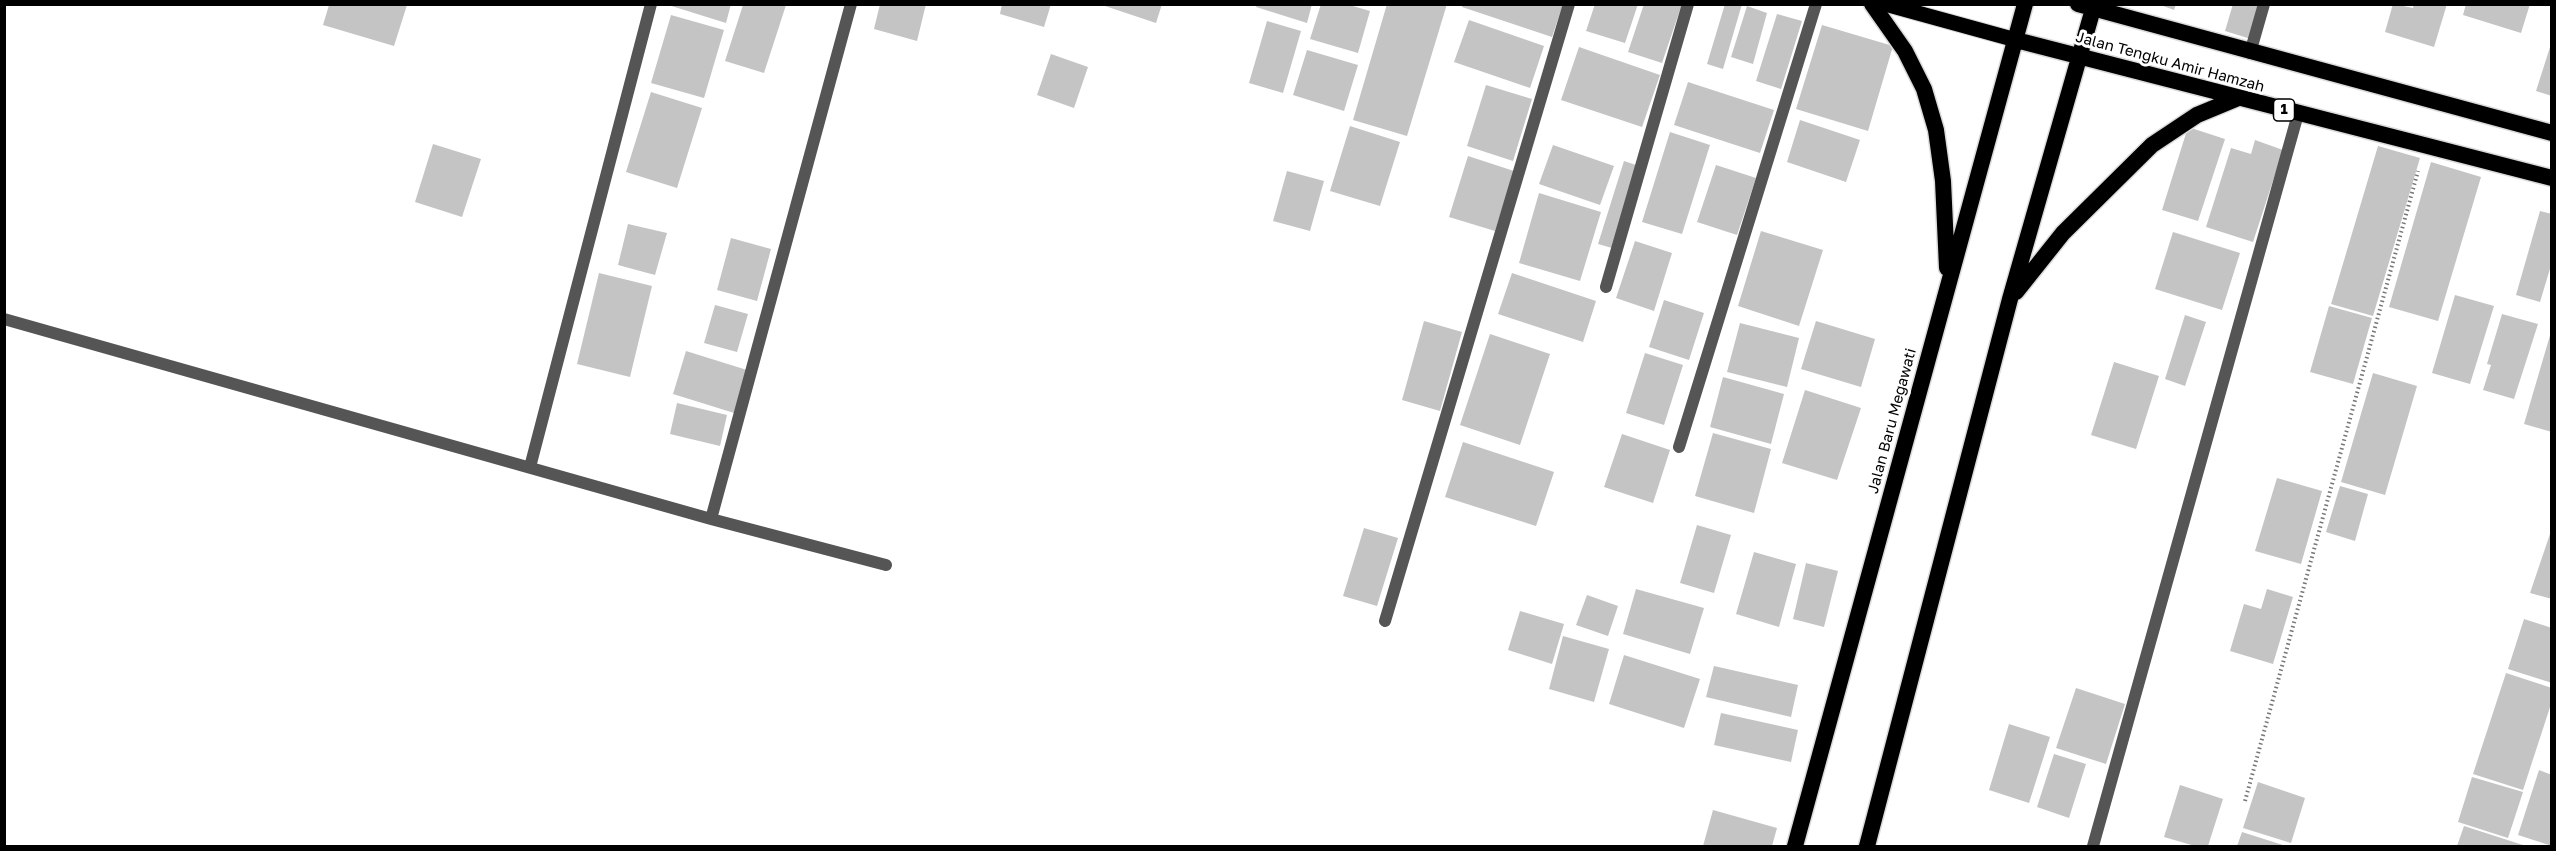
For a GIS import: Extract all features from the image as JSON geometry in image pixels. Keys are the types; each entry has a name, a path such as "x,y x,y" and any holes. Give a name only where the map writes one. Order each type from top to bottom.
{"highway":[{"path":"1872,4 1905,51 1924,89 1936,130 1943,181 1948,284"},
{"name":"Jalan Baru Megawati","path":"1795,846 2025,4"},
{"path":"1867,846 2010,299 2080,57 2086,7"},
{"name":"Jalan Tengku Amir Hamzah","path":"2086,7 2552,133"},
{"name":"Jalan Tengku Amir Hamzah","path":"2016,40 2425,148 2552,178"},
{"path":"2010,299 2063,233 2152,145 2198,116 2238,98"}],"main road":[{"name":"Jalan Tengku Amir Hamzah","path":"1885,4 2016,40"}],"street":[{"path":"530,466 651,4"},
{"path":"711,519 851,4"},
{"path":"1385,621 1569,4"},
{"path":"1606,287 1688,4"},
{"path":"1678,447 1816,4"},
{"path":"2250,53 2264,4"},
{"path":"2093,846 2298,114"},
{"path":"4,319 711,519 886,565"}],"path":[{"path":"2245,801 2425,148"}],"building":[{"path":"665,4 731,4 726,23"},
{"path":"880,4 926,4 917,41 874,29"},
{"path":"1002,4 1051,4 1044,27 1000,14"},
{"path":"1099,4 1162,4 1156,23"},
{"path":"1257,4 1312,4 1307,23 1256,7"},
{"path":"1321,4 1346,4 1370,11 1358,53 1310,39"},
{"path":"1387,4 1447,4 1407,136 1353,120"},
{"path":"1463,4 1563,4 1552,37 1462,7"},
{"path":"1595,4 1638,4 1625,43 1586,31"},
{"path":"1644,4 1682,4 1662,63 1628,52"},
{"path":"1725,4 1742,4 1723,69 1707,64"},
{"path":"2158,4 2176,4 2174,10"},
{"path":"2233,4 2262,4 2251,39 2225,31"},
{"path":"2393,4 2413,8 2414,4 2447,4 2434,47 2385,32"},
{"path":"2466,4 2530,4 2521,33 2463,15"},
{"path":"329,5 407,5 394,46 323,25"},
{"path":"743,5 786,5 764,73 725,61"},
{"path":"1747,6 1767,13 1753,64 1731,57"},
{"path":"1777,14 1802,21 1781,89 1756,81"},
{"path":"671,15 724,30 704,98 651,83"},
{"path":"1469,20 1544,46 1530,88 1454,62"},
{"path":"1267,21 1301,31 1283,93 1249,83"},
{"path":"1822,25 1893,46 1868,131 1796,109"},
{"path":"2552,44 2552,96 2536,91"},
{"path":"1579,47 1660,75 1642,127 1561,100"},
{"path":"1307,50 1358,65 1344,111 1293,95"},
{"path":"1051,54 1088,67 1074,108 1037,95"},
{"path":"1688,82 1774,110 1760,153 1674,125"},
{"path":"1486,85 1532,99 1513,161 1467,146"},
{"path":"651,92 702,108 677,188 626,172"},
{"path":"1800,120 1860,140 1846,182 1787,162"},
{"path":"1350,126 1400,142 1380,206 1330,191"},
{"path":"2188,127 2225,139 2198,221 2162,210"},
{"path":"1670,132 1710,145 1682,234 1642,222"},
{"path":"2255,140 2283,150 2253,242 2206,227 2231,148 2251,154"},
{"path":"433,144 481,159 462,217 415,202"},
{"path":"1553,145 1614,166 1600,205 1539,184"},
{"path":"2378,146 2420,158 2373,316 2331,304"},
{"path":"1468,156 1514,171 1495,231 1449,217"},
{"path":"1624,161 1636,165 1612,248 1598,244"},
{"path":"2431,162 2481,177 2438,321 2389,307"},
{"path":"1716,165 1756,178 1737,235 1697,222"},
{"path":"1287,171 1324,181 1310,231 1273,221"},
{"path":"1539,193 1601,212 1580,281 1519,263"},
{"path":"2540,211 2552,214 2552,262 2540,302 2516,295"},
{"path":"628,224 667,233 655,275 618,265"},
{"path":"1761,231 1823,250 1799,326 1738,306"},
{"path":"2173,232 2240,253 2222,310 2155,289"},
{"path":"731,238 771,249 757,301 717,290"},
{"path":"1635,241 1672,253 1654,311 1616,298"},
{"path":"599,273 652,286 630,377 577,364"},
{"path":"1512,273 1596,301 1583,342 1498,314"},
{"path":"2455,295 2494,306 2470,384 2432,373"},
{"path":"1664,300 1704,313 1689,360 1649,347"},
{"path":"715,305 748,314 737,352 704,343"},
{"path":"2329,306 2372,318 2353,384 2310,372"},
{"path":"2502,314 2538,324 2514,399 2483,390 2491,365 2487,364"},
{"path":"2185,315 2206,322 2185,386 2165,379"},
{"path":"1424,321 1462,332 1440,411 1402,400"},
{"path":"1816,321 1875,339 1861,387 1801,369"},
{"path":"1740,323 1799,338 1787,387 1727,372"},
{"path":"2552,332 2552,432 2524,424"},
{"path":"1490,334 1550,354 1520,445 1460,425"},
{"path":"686,351 747,370 734,413 673,394"},
{"path":"1645,353 1683,365 1664,425 1626,413"},
{"path":"2114,362 2159,376 2136,449 2091,435"},
{"path":"2373,373 2417,386 2385,495 2341,482"},
{"path":"1723,377 1784,394 1771,444 1710,427"},
{"path":"1805,390 1861,408 1837,480 1782,463"},
{"path":"677,403 727,415 720,446 670,434"},
{"path":"1713,433 1771,449 1754,513 1695,496"},
{"path":"1622,434 1670,450 1653,503 1604,487"},
{"path":"1463,442 1554,472 1536,526 1445,497"},
{"path":"2277,478 2322,491 2301,564 2255,551"},
{"path":"2340,486 2368,494 2355,541 2326,532"},
{"path":"1697,525 1731,535 1714,593 1680,583"},
{"path":"1364,528 1398,538 1377,606 1343,596"},
{"path":"2552,528 2552,599 2530,593"},
{"path":"1754,552 1796,564 1779,627 1736,614"},
{"path":"1806,563 1838,571 1824,627 1793,619"},
{"path":"1636,589 1704,608 1690,654 1623,634"},
{"path":"2267,589 2293,597 2273,664 2230,651 2244,604 2261,609"},
{"path":"1587,595 1618,606 1608,636 1576,625"},
{"path":"1520,611 1564,624 1552,664 1508,650"},
{"path":"2524,619 2552,628 2552,683 2508,669"},
{"path":"1563,636 1609,649 1594,702 1549,689"},
{"path":"1624,655 1700,679 1684,728 1609,704"},
{"path":"1714,666 1798,685 1791,717 1706,697"},
{"path":"2506,673 2552,688 2552,701 2523,790 2473,774"},
{"path":"2076,688 2125,704 2106,764 2056,748"},
{"path":"1721,713 1798,730 1791,762 1714,745"},
{"path":"2009,724 2050,737 2029,803 1989,790"},
{"path":"2054,754 2086,764 2069,818 2037,807"},
{"path":"2539,770 2552,775 2552,846 2518,835"},
{"path":"2472,777 2523,792 2508,838 2458,822"},
{"path":"2258,782 2305,798 2291,843 2243,828"},
{"path":"2180,785 2223,799 2208,846 2195,846 2164,837"},
{"path":"1713,810 1777,828 1772,846 1703,846"},
{"path":"2464,826 2526,846 2457,846"},
{"path":"2242,832 2286,846 2237,846"}]}
